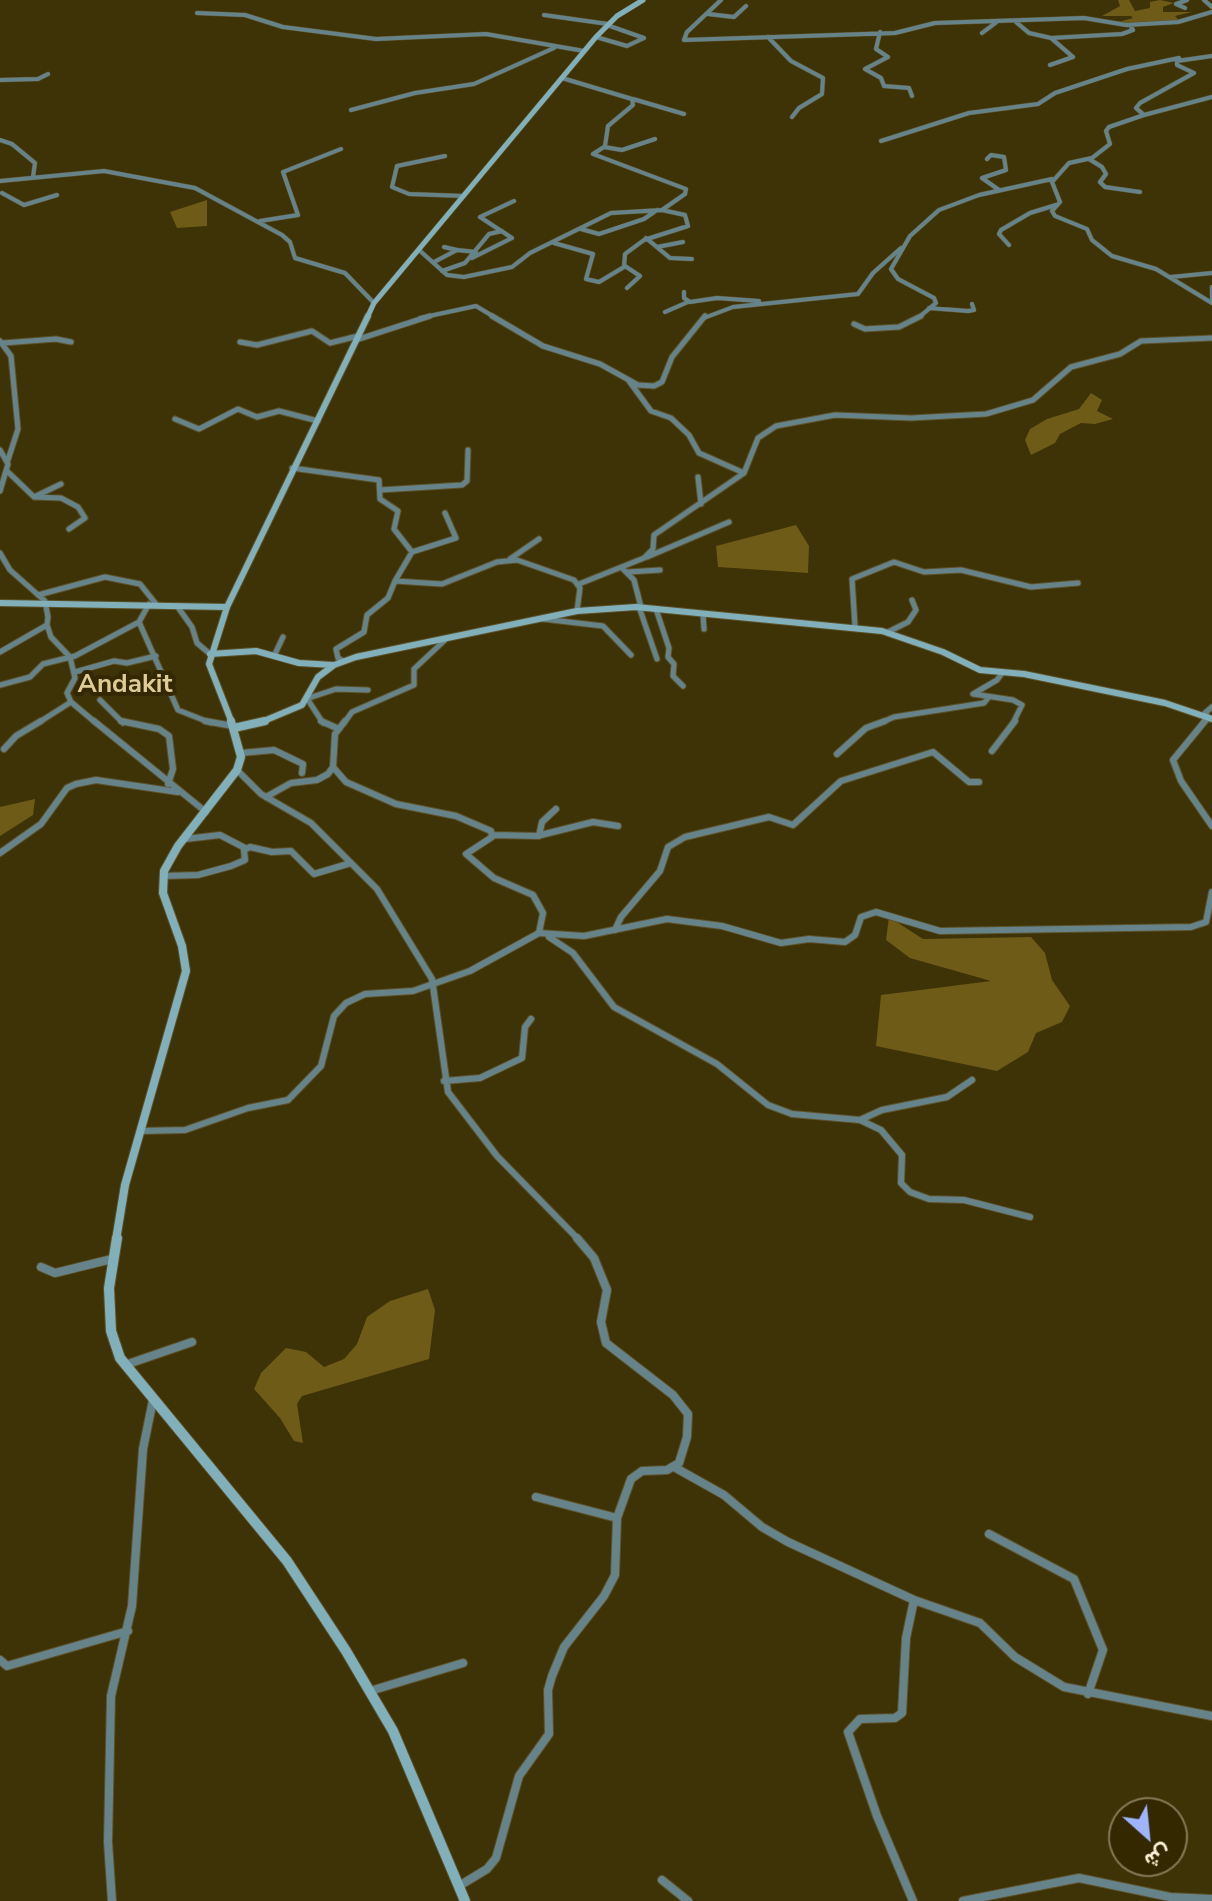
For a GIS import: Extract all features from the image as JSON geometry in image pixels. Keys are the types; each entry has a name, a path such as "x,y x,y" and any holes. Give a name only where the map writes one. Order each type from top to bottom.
{"main road":[{"path":"465,1901 393,1731 370,1691 287,1561 125,1365 109,1321 112,1259 140,1131 186,971 182,946 166,906 163,876 184,839 237,770 241,753 210,673 210,654 227,607 374,303 596,37 643,0"},
{"path":"0,603 45,601 227,607"},
{"path":"233,727 276,716 308,699 318,677 343,661 577,611 640,607 855,626 888,632 949,654 976,669 1172,705 1209,719"},
{"path":"210,654 252,651 306,664 334,665"}],"street":[{"path":"721,0 687,32 684,40 898,33 935,23 1089,18 1130,25 1178,22 1212,10 1203,0"},
{"path":"1185,8 1176,4 1187,0"},
{"path":"708,14 734,17 746,6"},
{"path":"197,13 243,15 283,27 376,39 486,34 584,51"},
{"path":"544,15 608,25 644,38 627,46 596,37"},
{"path":"982,33 998,21"},
{"path":"1016,22 1029,33 1051,38 1122,34 1133,30 1130,25"},
{"path":"880,32 876,49 888,57 865,69 881,78 884,86 909,88 912,96"},
{"path":"768,37 791,61 817,72 824,80 822,94 799,108 792,117"},
{"path":"1050,65 1073,58 1051,38"},
{"path":"351,110 411,94 471,85 547,49 561,47"},
{"path":"881,141 969,113 1038,104 1055,93 1127,69 1189,57 1212,56"},
{"path":"1144,115 1137,108 1138,105 1161,88 1194,73 1176,64 1189,57"},
{"path":"0,80 38,79 48,74"},
{"path":"460,83 483,78"},
{"path":"562,78 684,114"},
{"path":"240,342 257,345 311,331 331,343 357,338 409,320 478,307 543,346 600,364 629,381 649,386 661,383 672,357 706,315 726,308 858,294 873,273 942,208 999,190 1052,179 1069,163 1089,159 1110,144 1106,131 1109,127 1212,97"},
{"path":"581,229 601,234 640,220 685,194 686,189 594,156 605,146 608,126 633,105 632,99"},
{"path":"605,146 622,150 655,139"},
{"path":"0,140 12,144 35,163 33,177"},
{"path":"260,221 298,215 283,172 341,149"},
{"path":"987,159 991,155 1004,157 1006,170 982,178 999,190"},
{"path":"445,156 397,166 392,187 409,194 464,196"},
{"path":"1089,159 1102,167 1106,174 1100,182 1105,187 1140,192"},
{"path":"0,181 84,170 148,177 195,188 260,221 289,240 295,258 345,273 374,303"},
{"path":"1052,179 1059,204"},
{"path":"1,193 11,189 10,180"},
{"path":"1,193 24,205 57,195"},
{"path":"442,271 513,237 480,217 514,201"},
{"path":"1009,245 999,234 1001,230 1030,213 1059,204"},
{"path":"1059,204 1052,211 1055,216 1084,227 1107,253 1171,277 1212,301"},
{"path":"419,250 442,271 458,277 508,269 618,211 659,210 685,215 688,226 646,238 625,254 625,266"},
{"path":"472,258 489,234 503,231"},
{"path":"646,238 672,259 692,259"},
{"path":"657,247 683,242"},
{"path":"554,243 594,255 586,279 590,282 602,281 625,266"},
{"path":"444,247 476,252"},
{"path":"854,324 865,329 894,328 911,323 936,303 934,298 892,272 901,248"},
{"path":"434,262 457,250"},
{"path":"625,266 640,276 627,288"},
{"path":"1171,277 1212,273"},
{"path":"1212,287 1212,301"},
{"path":"684,292 688,302"},
{"path":"665,312 688,302 721,298 770,302"},
{"path":"929,308 968,311 974,310 972,304"},
{"path":"626,571 653,549 654,535 744,473 758,438 788,422 835,415 915,418 986,414 1033,400 1071,367 1120,354 1141,341 1212,338"},
{"path":"1,342 56,339 71,342"},
{"path":"0,491 18,429 11,356 1,342"},
{"path":"629,381 646,406 671,418 689,435 699,453 744,473"},
{"path":"175,419 199,429 228,411 238,409 257,417 279,411 318,421"},
{"path":"0,450 8,460"},
{"path":"380,490 462,485 467,481 468,450"},
{"path":"292,468 374,478 380,482 380,499 398,511 394,529 412,552"},
{"path":"7,471 17,477 34,497 61,498 78,507 85,518 69,529"},
{"path":"698,477 701,504"},
{"path":"34,497 61,484"},
{"path":"343,661 338,658 336,649 364,632 367,615 388,598 412,552 456,538 445,513"},
{"path":"644,558 729,522"},
{"path":"395,581 442,584 510,559 539,539"},
{"path":"0,553 4,566 45,601 51,637 70,657 75,672 67,693 71,702 206,812"},
{"path":"510,559 543,567 579,584 626,571 660,570"},
{"path":"855,626 852,579 894,562 924,572 961,570 1031,587 1078,583"},
{"path":"626,571 634,580 657,659"},
{"path":"0,685 30,677 43,664 70,657 139,622 153,604 140,584 105,577 38,595"},
{"path":"577,611 579,584"},
{"path":"888,632 908,622 916,610 912,600"},
{"path":"177,606 190,623 197,643 210,654"},
{"path":"656,609 669,648 668,657 674,664 673,676 683,686"},
{"path":"703,614 704,629"},
{"path":"540,618 603,626 631,655"},
{"path":"139,622 156,656 170,697 182,714 196,715 224,727 233,727"},
{"path":"0,652 47,625"},
{"path":"274,656 283,637"},
{"path":"266,797 291,783 320,779 333,767 339,729 352,712 414,685 414,669 445,640"},
{"path":"75,672 114,661 127,663 156,656"},
{"path":"992,751 1022,706 1015,701 973,694 997,680 1003,672"},
{"path":"339,729 322,722 308,699 336,689 368,690"},
{"path":"837,754 866,728 894,717 984,703 988,698"},
{"path":"100,700 123,723 159,729 169,736 173,769 168,784"},
{"path":"4,749 16,736 71,702"},
{"path":"1212,707 1205,713 1209,719 1173,760 1181,781 1212,826"},
{"path":"241,753 274,750 303,764 302,773"},
{"path":"615,930 621,917 660,871 668,847 679,839 769,817 793,825 841,781 933,752 969,782 979,782"},
{"path":"333,767 346,782 396,804 456,816 490,830 494,835"},
{"path":"237,770 266,797 305,818 377,889 433,984 444,1081 457,1106 497,1156 559,1217 594,1258 607,1290 601,1331 606,1343 685,1408 687,1437 682,1459 674,1467 636,1474 617,1518 619,1539 615,1575 558,1659 548,1690 549,1734 519,1776 496,1858 487,1869 459,1886"},
{"path":"0,853 41,824 67,788 76,784 96,780 178,792"},
{"path":"541,835 542,822 556,809"},
{"path":"540,934 543,913 533,895 494,878 466,854 494,835 541,835 593,822 618,826"},
{"path":"184,839 220,835 245,848 291,851 316,874 351,863"},
{"path":"163,876 198,875 231,866 246,858 245,848"},
{"path":"140,1131 185,1130 248,1108 288,1100 321,1066 334,1016 346,1003 365,994 400,994 433,984 494,961 540,934 584,936 655,920 678,920 722,926 781,943 809,939 845,942 855,935 861,917 876,912 940,931 1191,927 1206,922 1212,892"},
{"path":"540,934 570,949 604,998 618,1011 717,1064 768,1105 792,1114 860,1120 881,1130 899,1149 904,1161 901,1183 910,1192 926,1199 964,1200 1030,1217"},
{"path":"444,1081 480,1078 522,1058 525,1027 531,1019"},
{"path":"860,1120 882,1110 947,1097 972,1080"},
{"path":"41,1267 55,1273 112,1259"},
{"path":"125,1365 192,1342"},
{"path":"112,1901 108,1842 111,1696 128,1631 140,1538 143,1449 153,1400"},
{"path":"674,1467 724,1495 781,1538 914,1600 980,1623 1030,1668 1064,1687 1212,1716"},
{"path":"536,1497 617,1518"},
{"path":"989,1534 1074,1579 1103,1650 1088,1694"},
{"path":"913,1901 877,1816 848,1732 851,1725 860,1719 895,1718 902,1713 906,1638 914,1600"},
{"path":"0,1660 7,1666 128,1631"},
{"path":"370,1691 463,1663"},
{"path":"963,1901 1079,1878 1170,1897 1212,1899"},
{"path":"662,1880 688,1901"}],"shaded area":[{"path":"1118,0 1129,0 1135,11 1150,8 1150,2 1160,0 1174,3 1163,7 1163,12 1192,12 1175,16 1180,21 1128,24 1119,22 1133,18 1131,16 1102,16 1120,6"},
{"path":"207,200 207,226 177,228 170,212"},
{"path":"1091,393 1102,400 1097,411 1113,419 1095,424 1081,423 1060,434 1055,443 1031,455 1025,440 1030,429 1047,419 1079,409"},
{"path":"796,525 809,546 808,573 718,567 716,546"},
{"path":"35,799 33,815 0,836 0,807"},
{"path":"889,917 923,939 1031,937 1045,953 1052,980 1070,1006 1062,1022 1036,1033 1028,1052 997,1071 876,1046 881,995 991,981 910,958 886,940"},
{"path":"428,1289 435,1310 429,1359 302,1396 297,1404 303,1443 294,1441 280,1418 254,1389 261,1373 286,1348 306,1352 324,1367 344,1359 357,1344 367,1317 390,1301"}],"district":[{"name":"Andakit","path":"125,686"}]}
